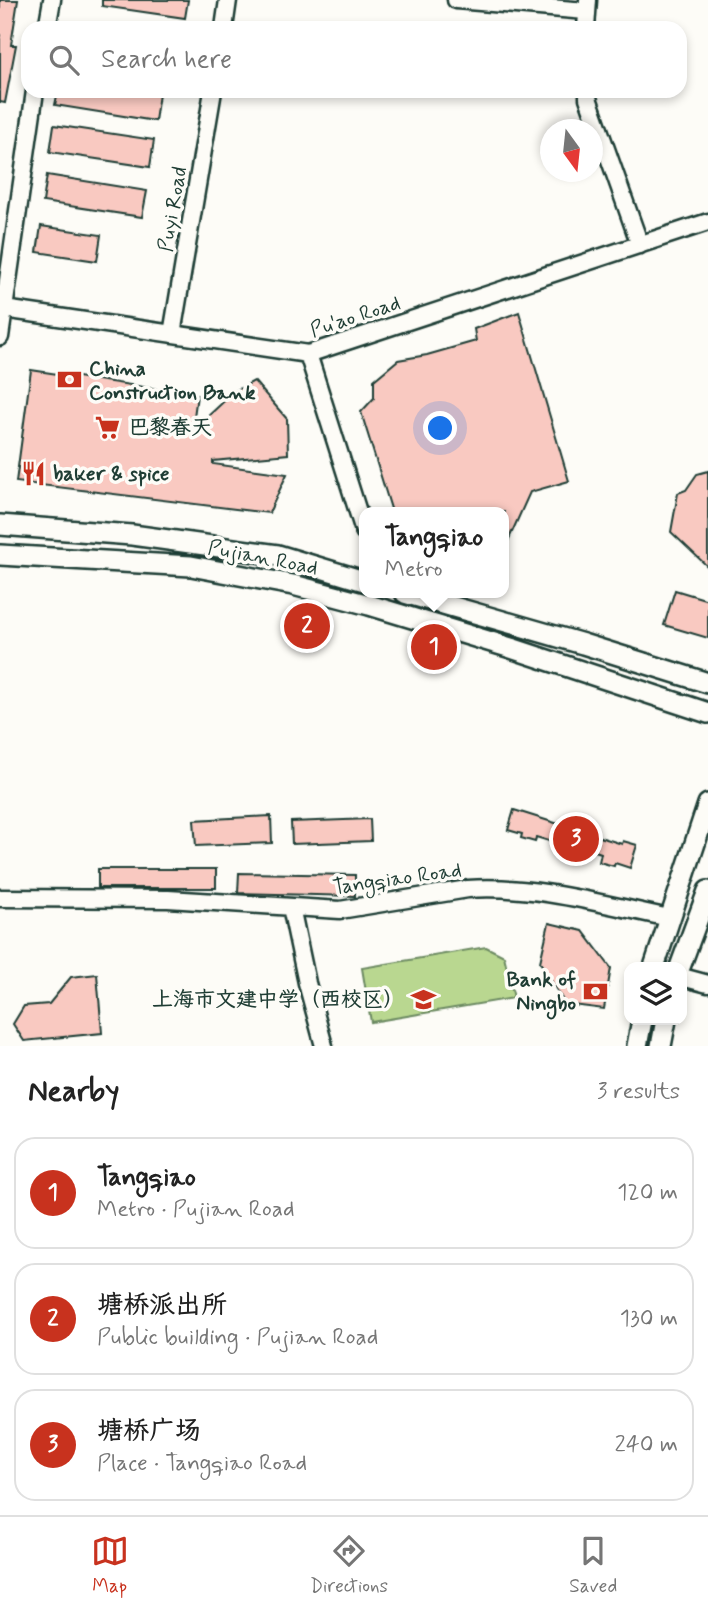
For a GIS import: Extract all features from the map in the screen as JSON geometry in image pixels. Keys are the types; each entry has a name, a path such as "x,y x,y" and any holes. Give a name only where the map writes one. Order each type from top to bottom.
{"main road":[{"name":"Pujian Road","path":"0,525 132,535 278,555 359,579"},
{"name":"Pujian Road","path":"0,555 191,566 359,597"},
{"path":"422,598 708,683"},
{"name":"Pujian Road","path":"370,599 708,713"},
{"path":"656,962 708,804"},
{"path":"682,962 708,891"},
{"path":"636,1046 641,1025"},
{"path":"662,1046 665,1025"}],"street":[{"path":"48,21 52,0"},
{"path":"225,21 228,0"},
{"path":"456,0 587,13"},
{"path":"0,337 34,98"},
{"name":"Puyi Road","path":"172,334 212,98"},
{"path":"588,98 640,245"},
{"name":"Pu'ao Road","path":"4,309 308,354 708,222"},
{"path":"308,354 359,515"},
{"name":"Tangqiao Road","path":"0,898 168,899 351,909 489,887 579,899 670,918"},
{"path":"291,906 324,1046"},
{"path":"687,978 708,984"}],"green space":[{"path":"486,947 504,956 514,998 371,1022 362,968"}],"building":[{"path":"0,0 18,0 11,45 16,45 5,103 0,102"},
{"path":"102,0 188,0 185,18 102,6"},
{"path":"56,98 158,98 155,121 55,105"},
{"path":"54,125 154,140 150,167 50,152"},
{"path":"47,175 147,191 142,217 43,202"},
{"path":"41,226 101,235 97,261 37,252"},
{"path":"519,312 569,481 530,492 509,539 509,507 390,507 361,412 374,398 374,380 398,360 476,341 474,329"},
{"name":"巴黎春天","path":"31,370 197,395 192,431 235,391 254,381 287,419 288,454 213,461 213,464 287,474 269,513 16,482"},
{"path":"708,471 708,567 671,532 678,493 686,490 697,474"},
{"path":"675,590 708,600 708,638 664,625"},
{"path":"514,810 622,844 623,841 637,845 630,868 599,862 601,853 580,846 578,852 569,850 568,853 558,850 559,844 536,837 535,842 521,838 522,834 508,830"},
{"path":"271,816 272,843 196,846 194,820"},
{"path":"370,819 371,841 292,844 291,822"},
{"path":"98,869 216,869 216,888 98,888"},
{"path":"239,873 355,875 355,896 238,893"},
{"path":"549,923 583,931 611,968 604,1009 565,1004 540,962"},
{"path":"97,974 102,1033 24,1041 13,1024 24,1006 49,1004 71,977"}],"place":[{"name":"China Construction Bank","path":"69,380"},
{"name":"巴黎春天","path":"108,427"},
{"name":"baker & spice","path":"33,473"},
{"name":"塘桥派出所","path":"307,626"},
{"name":"Tangqiao","path":"434,647"},
{"name":"塘桥广场","path":"576,839"},
{"name":"Bank of Ningbo","path":"596,991"},
{"name":"上海市文建中学（西校区）","path":"424,999"}]}
